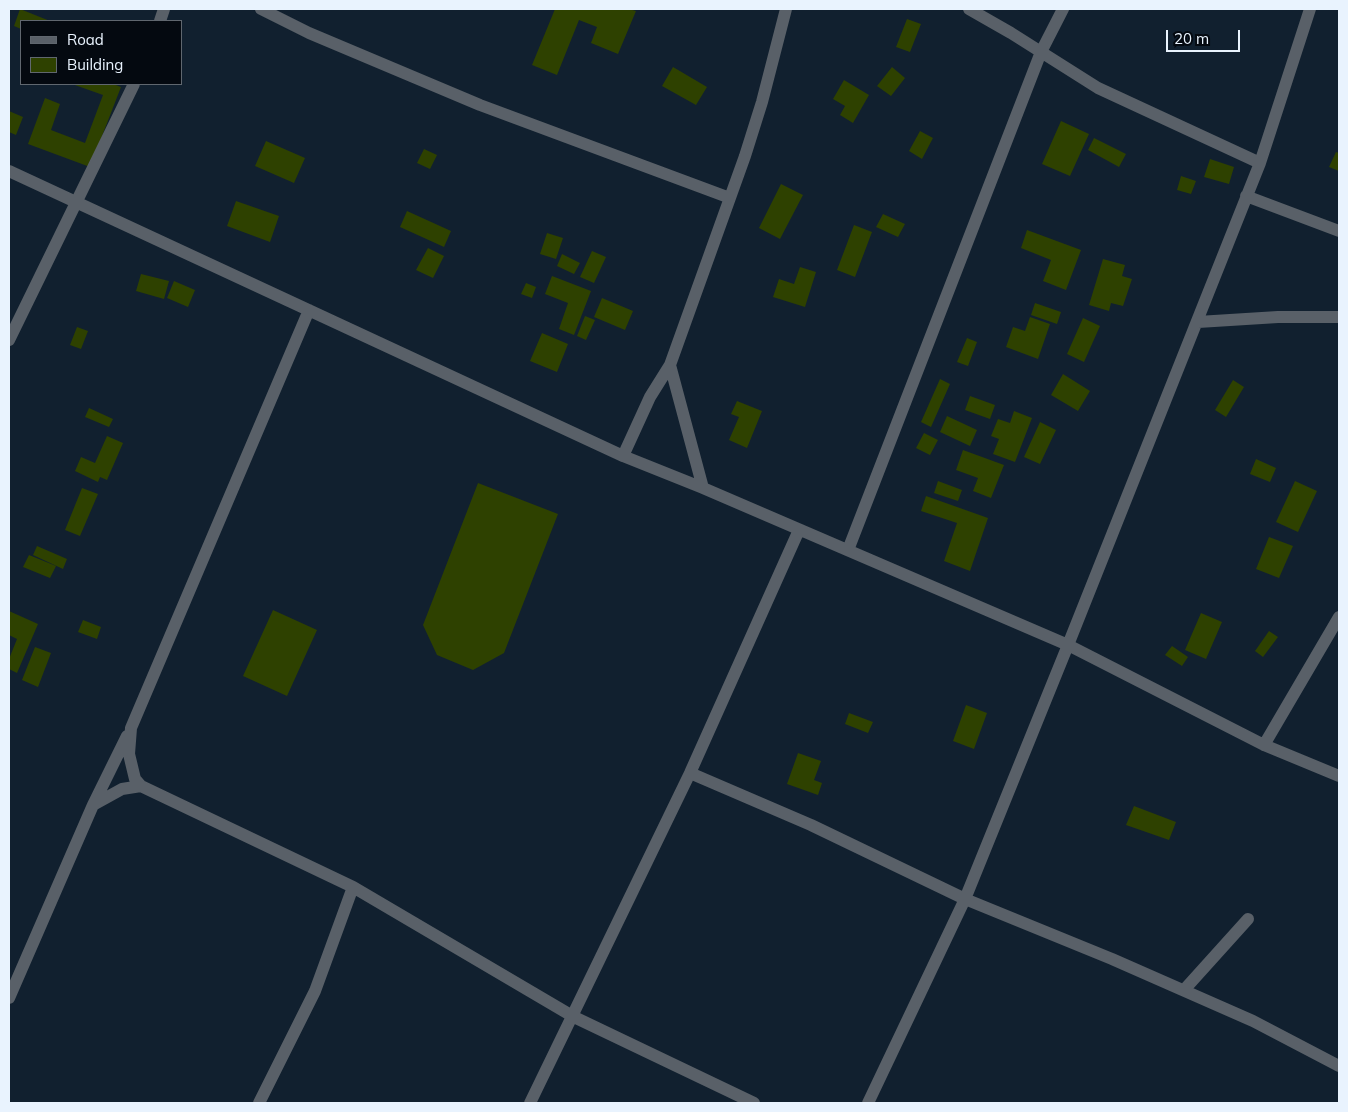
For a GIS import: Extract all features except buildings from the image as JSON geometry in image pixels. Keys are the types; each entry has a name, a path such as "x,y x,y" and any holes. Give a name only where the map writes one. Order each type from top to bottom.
{"street":[{"path":"260,9 309,33 480,106 730,198"},
{"path":"623,456 650,397 670,365 762,102 786,9"},
{"path":"969,9 1098,88 1260,164"},
{"path":"848,550 1041,52 1063,9"},
{"path":"868,1103 965,899 1068,645 1260,164 1310,9"},
{"path":"9,340 134,85"},
{"path":"9,171 623,456 703,488 1068,645 1264,744 1339,776"},
{"path":"1246,196 1339,231"},
{"path":"9,998 13,976 131,728 309,310"},
{"path":"1198,322 1278,317 1339,317"},
{"path":"670,365 703,488"},
{"path":"530,1103 574,1017 690,773 799,530"},
{"path":"1264,744 1339,617"},
{"path":"131,728 130,761 135,779 141,786 353,887 574,1017 754,1103"},
{"path":"690,773 812,825 965,899 1184,990 1253,1021 1339,1066"},
{"path":"93,805 122,790 141,786"},
{"path":"260,1103 315,991 353,887"},
{"path":"1184,990 1248,919"}]}
